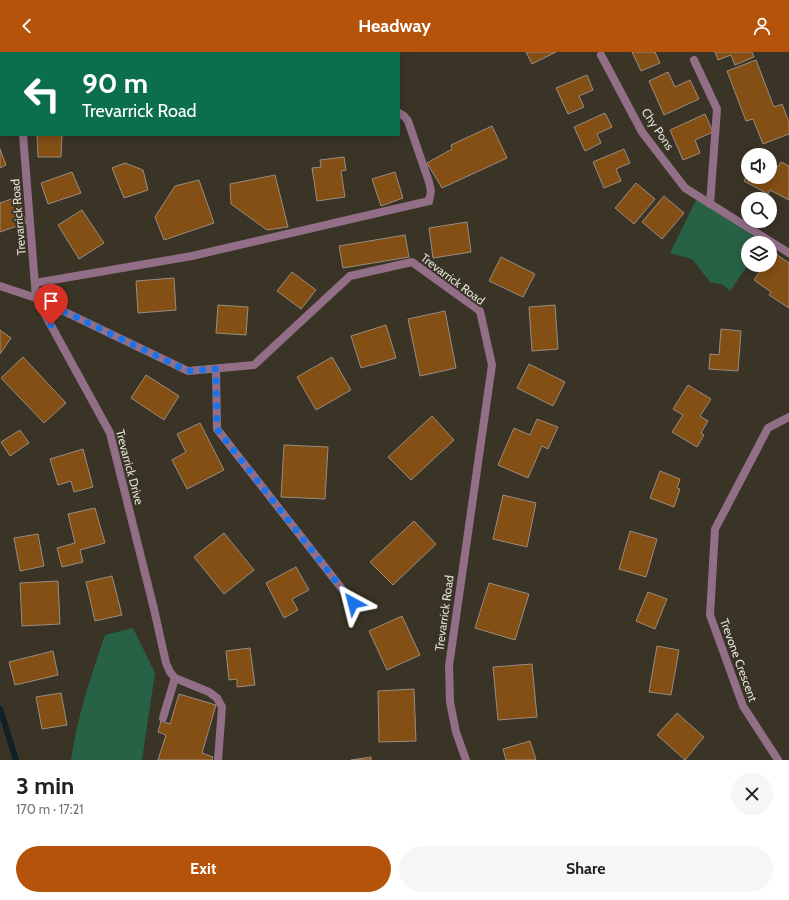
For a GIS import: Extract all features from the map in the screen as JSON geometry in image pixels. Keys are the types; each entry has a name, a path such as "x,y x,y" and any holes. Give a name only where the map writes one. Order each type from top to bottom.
{"street":[{"name":"Chy Pons","path":"601,54 642,132 685,188 789,253"},
{"path":"694,60 717,110 710,204"},
{"path":"35,283 192,256 429,201 431,191 429,182 408,122 404,116 400,114"},
{"name":"Trevarrick Road","path":"23,136 36,298"},
{"name":"Trevarrick Road","path":"0,286 36,298 188,371 254,365 350,276 412,262 480,311 492,365 448,666 450,702 454,725 466,760"},
{"name":"Trevarrick Drive","path":"36,298 110,433 166,663 170,672 175,678"},
{"path":"216,369 217,429 353,603"},
{"name":"Trevone Crescent","path":"778,760 743,706 710,615 714,529 768,428 789,417"},
{"path":"163,718 175,678 209,692 217,698 222,707 218,760"}],"green space":[{"path":"698,196 741,223 741,228 749,228 762,236 741,236 741,272 743,272 730,291 723,285 710,282 692,259 670,253"},
{"path":"133,628 155,673 142,760 71,760 81,712 105,635"}],"building":[{"path":"526,52 556,52 532,64"},
{"path":"632,52 655,52 660,63 641,71"},
{"path":"715,52 752,52 754,57 735,65 731,55 718,60"},
{"path":"756,60 774,107 782,104 789,122 789,134 763,144 753,119 746,121 727,71"},
{"path":"668,72 675,87 690,80 699,99 664,115 649,81"},
{"path":"587,75 593,90 579,96 584,107 568,114 556,88"},
{"path":"605,113 612,127 597,134 601,143 585,151 574,127"},
{"path":"705,114 713,132 695,140 700,153 683,160 670,130"},
{"path":"492,126 507,158 442,188 427,163 452,149 451,145"},
{"path":"37,136 62,136 61,157 38,157"},
{"path":"0,149 6,165 0,168"},
{"path":"624,149 630,163 616,169 621,181 604,188 593,162"},
{"path":"344,157 346,170 341,171 345,197 317,201 312,168 321,167 320,160"},
{"path":"781,162 789,166 789,200 777,194 777,192 770,190 769,192 764,192 750,184 777,184 777,166"},
{"path":"125,163 143,170 148,190 124,198 112,168"},
{"path":"72,172 81,193 48,204 41,183"},
{"path":"395,172 403,198 381,206 372,179"},
{"path":"275,175 288,227 267,230 231,204 230,184"},
{"path":"199,180 214,223 164,240 155,217 175,186"},
{"path":"636,183 655,199 634,224 615,208"},
{"path":"664,196 684,213 662,239 642,222"},
{"path":"17,197 26,223 0,232 0,203"},
{"path":"82,210 104,243 79,259 58,225"},
{"path":"467,222 471,252 433,258 429,228"},
{"path":"405,235 409,257 343,268 339,246"},
{"path":"777,255 789,263 789,308 769,295 771,292 754,280 759,272 777,272"},
{"path":"501,257 535,274 523,297 489,281"},
{"path":"292,272 316,290 301,309 277,291"},
{"path":"174,278 176,310 138,313 136,281"},
{"path":"218,305 248,307 246,335 216,333"},
{"path":"555,305 558,349 532,351 529,307"},
{"path":"445,311 456,368 420,376 408,319"},
{"path":"386,325 396,358 361,368 351,336"},
{"path":"721,329 741,331 738,371 709,369 710,354 719,355"},
{"path":"0,330 11,338 0,354"},
{"path":"23,357 66,403 44,423 1,378"},
{"path":"332,357 351,390 316,410 297,377"},
{"path":"529,364 565,382 553,406 517,388"},
{"path":"146,375 179,396 164,420 131,398"},
{"path":"688,385 711,399 700,416 708,421 701,433 704,435 697,447 672,432 683,415 673,409"},
{"path":"432,416 454,440 411,480 388,457"},
{"path":"537,419 558,427 548,449 542,446 528,478 498,465 514,428 530,435"},
{"path":"200,423 224,470 187,489 172,460 186,452 177,434"},
{"path":"20,430 29,443 10,456 1,442"},
{"path":"284,445 328,447 325,499 281,497"},
{"path":"83,449 93,487 74,492 71,481 58,485 50,459"},
{"path":"660,471 680,479 677,488 680,489 674,507 650,498"},
{"path":"503,495 536,503 527,547 493,539"},
{"path":"95,508 105,543 80,550 83,562 62,567 57,548 75,543 68,514"},
{"path":"414,521 436,544 393,585 370,562"},
{"path":"630,531 657,539 646,577 619,569"},
{"path":"224,533 254,570 224,594 194,557"},
{"path":"38,534 44,566 20,571 14,538"},
{"path":"296,567 309,590 292,599 298,610 284,618 266,583"},
{"path":"112,576 122,615 95,621 86,582"},
{"path":"58,581 60,624 22,626 20,583"},
{"path":"489,583 529,594 515,640 475,628"},
{"path":"648,592 667,599 655,629 636,621"},
{"path":"402,616 420,655 387,670 369,631"},
{"path":"657,646 679,650 671,695 649,692"},
{"path":"250,648 255,685 237,687 237,679 229,680 226,651"},
{"path":"53,651 58,675 15,685 9,662"},
{"path":"532,664 537,717 498,720 493,667"},
{"path":"414,689 416,741 379,742 378,691"},
{"path":"61,693 67,725 42,729 36,697"},
{"path":"179,694 216,705 202,753 213,757 212,760 158,760 166,735 158,732 161,721 170,724"},
{"path":"677,713 704,737 685,760 657,735"},
{"path":"530,741 536,760 506,760 503,749"},
{"path":"371,757 371,760 351,760"}],"waterway":[{"path":"0,709 16,760"}],"route":[{"path":"51,325 36,298 188,371 216,369 217,429 353,603"}]}
